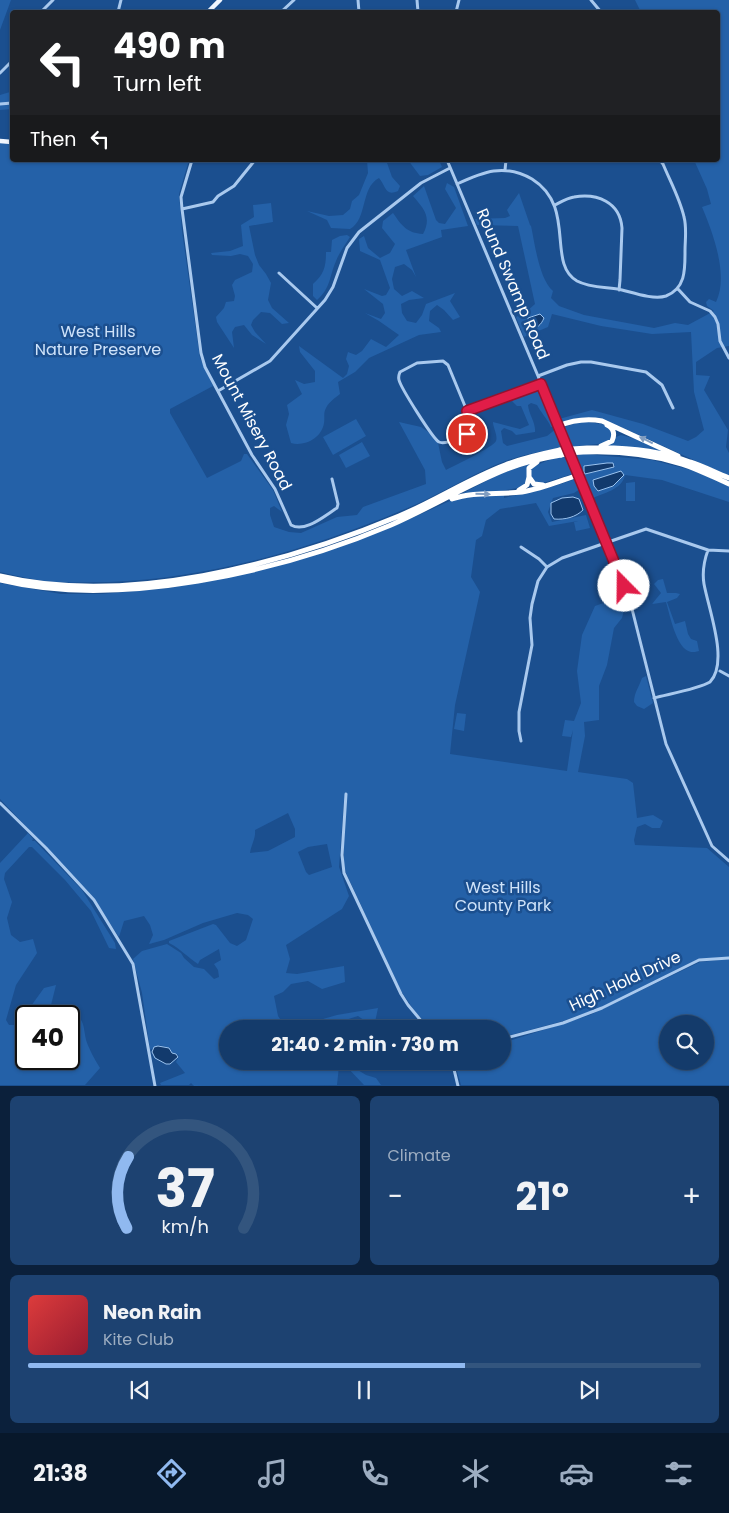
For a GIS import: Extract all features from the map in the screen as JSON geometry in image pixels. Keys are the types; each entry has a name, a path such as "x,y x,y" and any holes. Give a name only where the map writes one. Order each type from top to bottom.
{"highway":[{"path":"558,426 577,419 602,421 729,478"},
{"path":"0,576 49,584 107,586 166,580 250,565 294,554 350,536 401,515 505,465 540,454 574,451 607,444 612,441 614,434 610,426 601,422 585,420 558,426"},
{"path":"590,448 646,451 690,462"},
{"path":"574,451 614,452 660,459 683,465 729,484"},
{"path":"511,493 525,488 529,477 528,470 533,464 560,453"},
{"path":"0,580 29,586 83,591 131,589 191,582 261,568 297,558 377,530 423,510 506,469 554,456"},
{"path":"423,510 467,494 511,493 531,490 578,475"},
{"path":"529,477 536,485 551,484"}],"main road":[{"path":"210,10 220,0"}],"street":[{"path":"43,10 53,0"},
{"path":"283,10 294,0"},
{"path":"591,0 599,10"},
{"path":"0,73 10,62"},
{"name":"Mount Misery Road","path":"191,162 181,197 182,209 200,353 210,376 252,455 276,489 290,526 295,528 308,526 337,508 338,504 332,479"},
{"path":"182,209 213,202 218,196 234,186 253,162"},
{"name":"Round Swamp Road","path":"448,162 629,597 666,744 712,846 729,862"},
{"path":"505,170 506,162"},
{"path":"457,184 485,172 498,169 522,174 546,191 555,204 559,220 563,263 570,275 583,283 663,297 678,289 685,271 684,218 661,162"},
{"path":"218,391 270,361 333,287 342,257 356,236 421,183 450,168"},
{"path":"555,204 568,198 582,196 600,199 614,206 621,220 622,228 619,290"},
{"path":"279,273 317,308"},
{"path":"678,289 690,302 710,311 715,317 722,346 729,358"},
{"path":"443,361 448,365 467,411 471,423 471,429 467,434 446,443 440,443 434,438 399,381 400,372 417,363 443,361"},
{"path":"538,376 581,362 591,362 646,372 662,384 673,408"},
{"path":"467,411 541,384"},
{"path":"521,741 519,712 532,645 530,618 532,604 538,581 547,567 562,558 646,529 708,550 729,551"},
{"path":"522,547 547,567"},
{"path":"708,550 703,572 704,585 723,656"},
{"path":"654,698 708,683 720,671 723,665"},
{"path":"720,671 729,676"},
{"path":"346,794 342,855 344,873 401,994 420,1020"},
{"path":"0,802 94,900 133,964 155,1086"},
{"name":"High Hold Drive","path":"511,1037 563,1023 602,1008 699,960 729,958"},
{"path":"454,1070 458,1086"}],"green space":[{"path":"0,0 11,0 0,30"},
{"path":"635,0 729,0 729,346 717,348 696,362 696,375 710,376 704,390 728,430 726,447 729,453 729,476 619,426 582,418 559,422 559,419 592,410 643,424 688,441 696,437 704,430 694,392 691,332 652,334 601,326 552,314 548,327 524,337 516,317 526,312 535,304 518,226 477,225 475,219 505,218 510,216 507,210 519,193 531,226 541,270 548,286 553,291 551,298 559,306 584,315 654,328 675,323 688,325 714,311 707,306 706,302 709,299 716,302 720,292 720,267 715,242 702,207 711,204 707,189 695,162 720,162 720,10 640,10"},
{"path":"10,92 10,109 0,110 0,95"},
{"name":"West Hills Nature Preserve","path":"0,143 10,143 10,162 188,162 179,194 182,231 200,358 213,386 170,409 170,413 207,478 241,461 244,454 247,454 273,490 282,512 274,506 270,508 274,527 289,532 301,533 337,517 357,515 363,507 426,484 425,470 399,422 421,427 437,438 442,462 446,470 494,444 496,436 493,422 520,429 529,425 521,406 517,406 512,401 522,395 539,390 553,427 551,427 537,405 531,403 528,405 535,432 516,435 504,428 501,431 503,443 507,446 547,436 556,429 563,447 508,460 418,503 333,537 297,549 223,568 185,575 109,582 52,582 0,572"},
{"path":"367,162 387,162 392,177 400,186 398,191 391,193 386,190 379,178 373,183 356,224 350,229 331,228 327,220 307,211 329,216 343,215 350,209 352,201 359,195 368,173"},
{"path":"410,162 440,162 442,167 428,175 420,176"},
{"path":"447,183 454,187 468,226 441,230 442,237 406,250 416,277 412,270 404,264 395,267 392,279 394,289 402,296 412,291 424,298 409,300 401,304 402,313 407,321 416,323 422,315 426,304 455,293 450,301 460,317 453,320 437,305 430,311 429,321 439,328 441,332 419,335 369,358 355,372 338,382 340,394 326,408 323,428 320,433 307,442 301,444 291,443 286,425 289,414 287,405 302,394 295,380 304,384 315,382 315,371 300,352 299,346 343,378 347,374 349,366 346,359 348,352 356,355 362,351 371,339 386,347 399,335 365,313 381,319 385,313 383,304 364,289 382,296 386,295 390,288 380,260 360,251 359,239 364,236 368,248 380,258 390,253 395,244 382,228 383,221 393,213 405,228 423,234 427,223 426,213 413,196 424,186 436,220 439,223 445,224 456,208 445,189"},
{"path":"271,203 273,222 249,226 255,255 271,283 268,300 272,308 289,323 282,324 270,313 261,312 251,325 266,344 252,335 244,325 235,327 232,332 234,348 217,322 216,317 224,308 226,302 234,301 235,296 232,285 235,280 252,272 253,264 248,256 240,254 231,256 212,255 211,253 230,251 243,246 241,225 254,217 253,205"},
{"path":"347,235 350,237 337,258 327,287 322,296 317,300 313,296 313,284 324,270 326,252 331,252 332,240"},
{"path":"356,419 366,436 333,455 323,437"},
{"path":"582,421 607,425 612,432 611,439 606,443 569,447 562,428"},
{"path":"621,435 644,441 666,452 608,446 616,437"},
{"path":"362,442 370,456 346,468 339,455"},
{"path":"584,454 652,460 695,471 729,486 729,502 662,480 625,475 616,488 591,499 573,455","holes":["607,463 615,465 614,467 586,474 584,466"]},
{"path":"568,456 574,471 572,474 540,484 530,479 531,469 535,466 549,460"},
{"path":"530,464 523,487 486,493 463,493 502,473"},
{"name":"West Hills County Park","path":"576,479 580,489 574,493 553,498 548,512 552,522 586,515 590,528 576,531 574,522 578,521 549,526 536,503 500,509 486,520 482,536 476,540 471,577 480,592 455,705 450,754 567,771 573,730 571,737 562,736 565,720 574,721 581,703 577,671 582,635 595,606 615,599 625,607 622,618 614,628 607,665 599,686 599,720 584,722 585,736 578,772 627,779 633,783 637,818 653,815 663,821 660,828 652,828 645,824 637,827 634,840 635,845 707,848 729,867 729,957 698,959 602,1007 563,1021 511,1035 511,1020 423,1020 416,1013 401,991 346,873 344,864 344,800 339,867 349,896 342,909 286,945 290,959 286,973 297,974 344,966 345,982 322,989 308,981 291,984 283,992 274,996 281,1020 219,1020 219,1070 339,1070 337,1085 194,1086 191,1083 189,1085 161,1085 160,1083 185,1073 176,1062 179,1056 171,1052 170,1048 159,1045 150,1050 142,993 133,959 142,951 167,944 181,953 194,967 204,969 214,979 219,977 218,970 214,964 221,960 219,949 200,960 198,964 169,943 169,941 213,924 216,925 230,943 237,946 246,940 253,919 248,915 237,913 203,923 164,940 149,944 153,935 150,925 144,916 124,921 119,937 90,894 0,799 0,583 61,594 102,594 170,588 255,570 358,539 399,524 464,496 504,494 504,498","holes":["288,813 295,829 295,837 268,851 250,853 255,830","327,844 332,867 309,875 298,852 308,847"]},
{"path":"635,482 635,501 626,501 626,483"},
{"path":"663,579 667,593 680,594 677,598 667,602 675,624 685,621 688,634 691,639 697,641 699,651 691,652 681,645 674,631 666,602 652,604 661,593 654,584 658,580"},
{"path":"646,676 653,703 644,709 637,706 634,699 642,678"},
{"path":"457,713 466,714 464,731 454,729"},
{"path":"28,833 33,839 32,841 35,841 82,890 115,943 116,949 109,948 91,911 65,880 32,847 29,847 5,873 4,879 12,902 7,918 11,935 20,942 33,939 37,953 16,985 6,1020 9,1025 15,1025 15,1070 80,1070 80,1018 87,1043 100,1068 85,1085 0,1085 0,863"},
{"path":"729,959 729,1085 461,1085 457,1070 511,1070 511,1040 590,1015 700,962"},
{"path":"56,985 51,1005 32,1005 44,988"},
{"name":"West Hills County Park","path":"378,1008 375,1020 364,1020 358,1016 345,1020 320,1020"},
{"name":"West Hills County Park","path":"350,1070 358,1070 376,1078 381,1085 364,1085"}],"shaded area":[{"path":"540,314 544,318 542,323 536,327 529,328 528,318"},
{"path":"613,463 614,467 585,474 584,472 584,466"},
{"path":"621,471 624,475 613,486 598,491 594,486 593,480"},
{"path":"573,497 579,499 583,510 570,518 554,519 551,514 551,503 562,498"},
{"path":"154,1047 169,1048 178,1057 170,1064 155,1058 152,1052"}],"route":[{"path":"467,434 471,429 471,423 467,411 541,384 624,586"}]}
